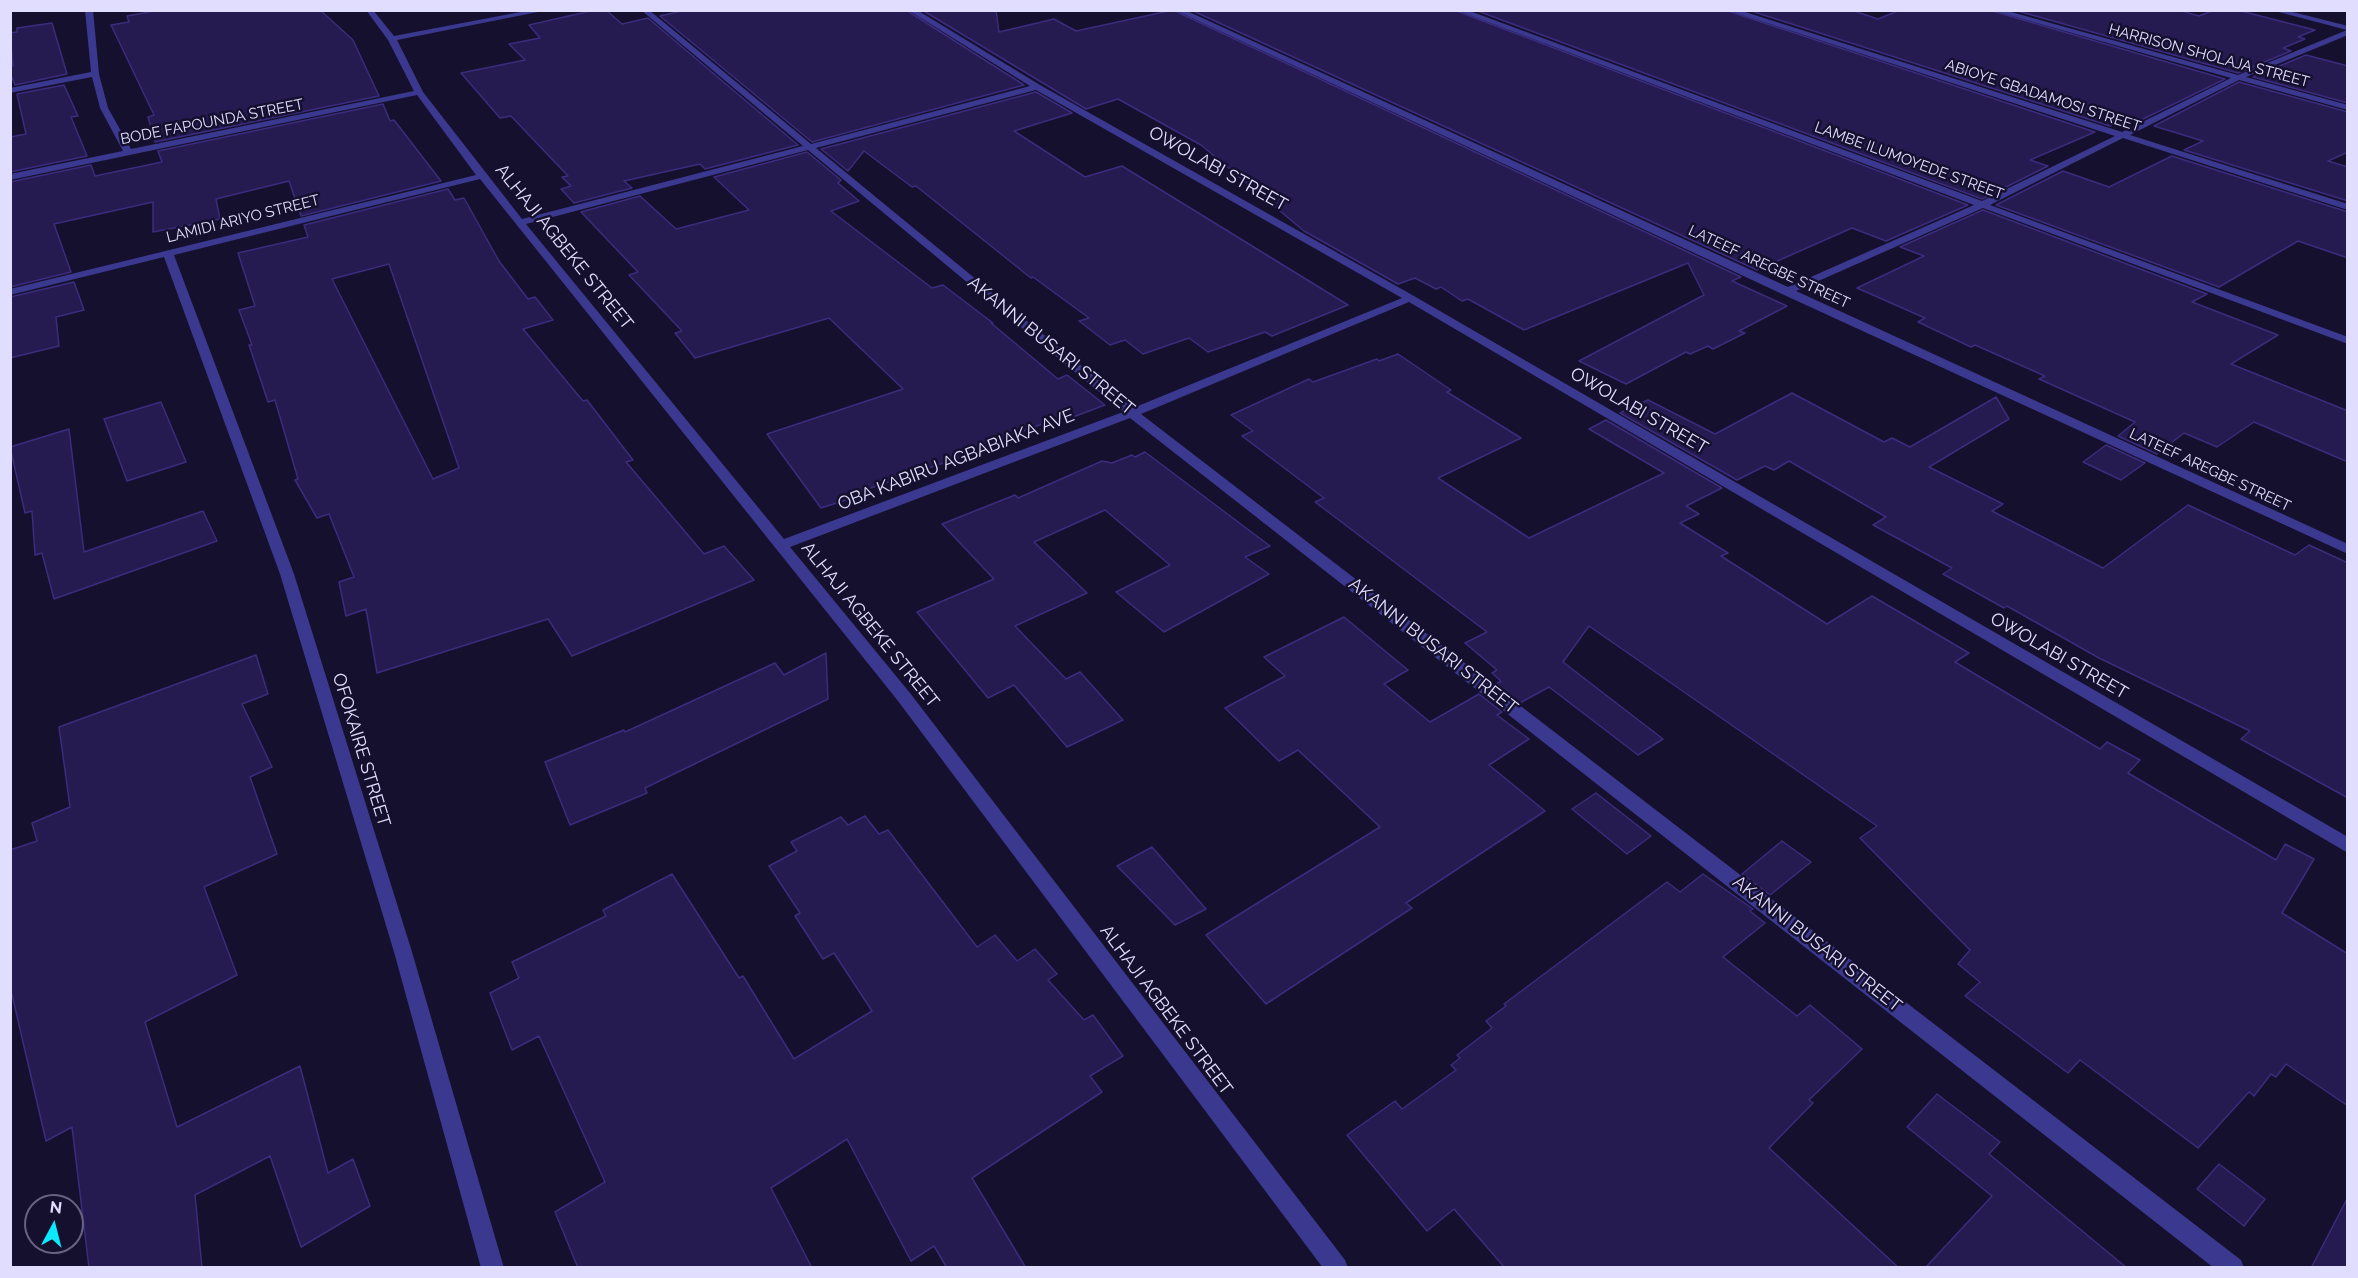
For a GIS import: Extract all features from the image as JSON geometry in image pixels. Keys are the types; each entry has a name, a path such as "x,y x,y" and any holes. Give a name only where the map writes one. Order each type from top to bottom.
{"street":[{"path":"89,10 95,74 104,108 128,152"},
{"name":"ALHAJI AGBEKE STREET","path":"369,10 392,39 419,92 482,176 904,697 1337,1268"},
{"path":"392,39 545,10"},
{"name":"AKANNI BUSARI STREET","path":"644,10 1132,413 2233,1268"},
{"name":"OWOLABI STREET","path":"911,10 1037,87 1410,298 2348,846"},
{"name":"LATEEF AREGBE STREET","path":"1178,10 2348,550"},
{"name":"LAMBE ILUMOYEDE STREET","path":"1459,10 2348,341"},
{"name":"ABIOYE GBADAMOSI STREET","path":"1730,10 2348,207"},
{"name":"HARRISON SHOLAJA STREET","path":"1994,10 2348,108"},
{"path":"2274,10 2348,30"},
{"path":"1786,292 1982,205 2238,78 2348,30"},
{"path":"10,91 95,74"},
{"path":"519,223 1037,87"},
{"name":"BODE FAPOUNDA STREET","path":"10,177 419,92"},
{"name":"LAMIDI ARIYO STREET","path":"10,292 482,176"},
{"name":"OFOKAIRE STREET","path":"168,253 287,574 403,952 494,1268"},
{"name":"OBA KABIRU AGBABIAKA AVE","path":"780,545 1132,413 1410,298"}],"building":[{"path":"160,10 320,10 353,40 379,96 155,142 148,117 154,115 111,25 129,22 127,16"},
{"path":"595,10 606,10 622,24 648,18 798,145 705,169 700,164 624,181 632,188 574,203 561,189 571,186 562,177 568,176 511,116 500,118 461,73 525,60 509,44 540,38 529,25"},
{"path":"686,10 906,10 1024,85 812,142 660,16"},
{"path":"922,10 996,10 999,32 1054,19 1076,31 1173,10 1741,277 1732,281 1787,306 1739,331 1745,333 1713,349 1708,346 1690,354 1686,352 1626,384 1579,361 1704,295 1688,263 1524,330 1468,299 1462,301 1441,287 1436,289 1415,278 1398,284 1304,231 1201,145 1118,99 1086,109"},
{"path":"1191,10 1454,10 1968,205 1886,241 1852,228 1757,270"},
{"path":"1475,10 1725,10 2095,132 2030,160 2048,166 1982,199"},
{"path":"1748,10 1851,10 1878,19 1900,10 1989,10 2225,79 2139,121 2129,118 2110,126"},
{"path":"2014,10 2178,10 2199,16 2214,10 2237,10 2315,30 2298,37 2305,39 2283,48 2291,51 2238,73"},
{"path":"52,23 67,74 15,85 10,73 10,67 13,66 10,33 17,32 17,28"},
{"path":"2306,55 2348,66 2348,103 2253,77"},
{"path":"2239,82 2348,112 2348,152 2328,161 2348,167 2348,201 2184,150 2203,141 2154,126"},
{"path":"64,85 78,116 71,117 87,156 10,172 10,137 26,134 17,94"},
{"path":"1036,92 1072,113 1014,131 1085,177 1122,166 1348,305 1272,336 1265,332 1208,352 1189,338 1143,354 1125,340 1110,345 1079,321 1089,318 1033,277 1031,278 916,186 912,187 864,151 848,171 821,149"},
{"path":"383,104 390,121 394,120 441,181 301,216 289,181 216,199 220,219 153,232 153,202 54,224 71,272 10,287 10,182 91,165 95,176 162,162 158,151"},
{"path":"807,152 841,180 838,183 859,201 831,211 932,288 943,285 993,323 991,323 1058,379 1067,375 1105,405 1073,417 1069,414 1007,437 1010,440 862,491 865,494 821,508 767,434 903,389 829,318 695,358 675,333 682,331 629,275 638,272 581,212 640,196 676,229 749,210 714,177"},
{"path":"2172,156 2348,212 2348,258 2298,241 2219,287 1996,205 2063,171 2109,187"},
{"path":"448,189 455,200 464,198 499,261 528,299 535,297 553,320 523,329 583,401 587,400 633,460 626,462 704,554 724,546 754,580 572,656 548,619 377,673 366,609 346,616 339,582 354,577 329,514 317,518 295,480 298,479 275,400 268,402 249,345 252,345 239,310 255,306 238,253 308,237 304,225","holes":["389,264 459,468 433,479 332,279"]},
{"path":"1983,210 2207,294 2192,302 2278,335 2231,364 2348,411 2348,462 2254,422 2217,447 2184,433 2157,454 2118,436 2135,422 2039,379 2045,376 1975,345 1971,347 1918,322 1925,318 1857,288 1924,256 1900,247"},
{"path":"74,282 84,310 56,317 59,346 10,358 10,297"},
{"path":"1398,354 1451,390 1447,392 1521,438 1438,478 1529,538 1664,473 1589,429 1606,420 1722,488 1686,506 1699,514 1680,523 1728,553 1721,556 1827,624 1872,596 1969,653 1955,662 2100,749 2107,742 2140,760 2128,773 2276,860 2285,844 2314,859 2282,913 2348,954 2348,1106 2286,1064 2276,1077 2271,1074 2254,1096 2249,1092 2198,1148 2080,1060 2068,1073 1965,996 1980,982 1958,964 1970,950 1860,838 1877,826 1589,626 1563,662 1663,739 1638,755 1549,687 1520,703 1496,684 1501,681 1492,673 1497,670 1465,643 1487,632 1315,502 1324,498 1242,436 1253,431 1231,415 1309,379 1313,382 1377,359 1379,361"},
{"path":"1792,393 1884,442 1892,438 1910,447 1996,397 2009,419 1929,467 2003,504 1992,511 2103,568 2188,505 2295,555 2309,545 2348,563 2348,798 2241,739 2250,731 2099,658 2007,606 2004,608 1943,574 1952,568 1873,525 1886,517 1789,461 1774,470 1765,466 1737,480 1620,413 1648,400 1715,434"},
{"path":"161,402 186,462 127,481 104,419"},
{"path":"69,429 84,552 203,511 217,541 54,599 42,553 35,555 32,511 25,513 10,447"},
{"path":"2106,445 2145,463 2121,480 2083,462"},
{"path":"1145,452 1270,546 1245,557 1269,574 1164,632 1116,592 1170,565 1105,510 1034,542 1087,593 1015,626 1066,679 1080,672 1123,720 1067,747 1014,685 988,698 917,612 994,579 942,524 1015,495 1018,498 1102,461 1112,463"},
{"path":"1344,617 1408,670 1384,684 1430,722 1479,694 1502,712 1497,715 1529,739 1489,765 1545,811 1406,903 1412,908 1266,1004 1206,935 1380,827 1298,750 1279,761 1225,708 1285,676 1264,657"},
{"path":"826,653 828,699 645,788 647,793 570,825 545,762 624,730 625,732 775,663 784,675"},
{"path":"256,655 268,694 242,704 272,767 250,777 277,854 204,887 237,975 145,1022 177,1127 300,1066 328,1173 353,1159 370,1206 301,1247 270,1156 195,1195 202,1268 89,1268 84,1227 84,1194 80,1194 72,1127 46,1141 10,986 10,850 37,841 32,823 70,807 59,727"},
{"path":"1596,793 1651,836 1627,854 1572,809"},
{"path":"865,816 879,834 888,830 977,947 995,935 1017,961 1035,949 1057,974 1048,980 1084,1020 1093,1015 1123,1056 1090,1076 1102,1092 972,1178 1026,1268 947,1268 934,1246 911,1261 847,1139 771,1188 812,1268 578,1268 555,1212 605,1182 539,1036 512,1050 490,993 519,978 512,962 606,916 603,910 672,874 739,978 743,976 794,1059 872,1011 834,953 823,959 795,916 800,913 769,866 797,851 791,842 841,817 848,825"},
{"path":"1782,841 1811,862 1770,895 1742,874"},
{"path":"1152,847 1206,909 1175,925 1117,866"},
{"path":"1703,874 1753,909 1750,911 1765,923 1723,957 1797,1016 1810,1005 1862,1049 1809,1100 1813,1103 1769,1148 1899,1268 1505,1268 1454,1209 1427,1231 1347,1135 1395,1101 1402,1109 1456,1070 1451,1065 1460,1058 1457,1055 1492,1028 1486,1021 1506,1006 1504,1004 1667,882 1680,892"},
{"path":"1937,1094 2000,1142 1989,1154 2127,1268 1925,1268 1992,1196 1907,1127"},
{"path":"2219,1164 2265,1199 2244,1226 2197,1189"},
{"path":"2348,1197 2348,1268 2311,1268"}]}
